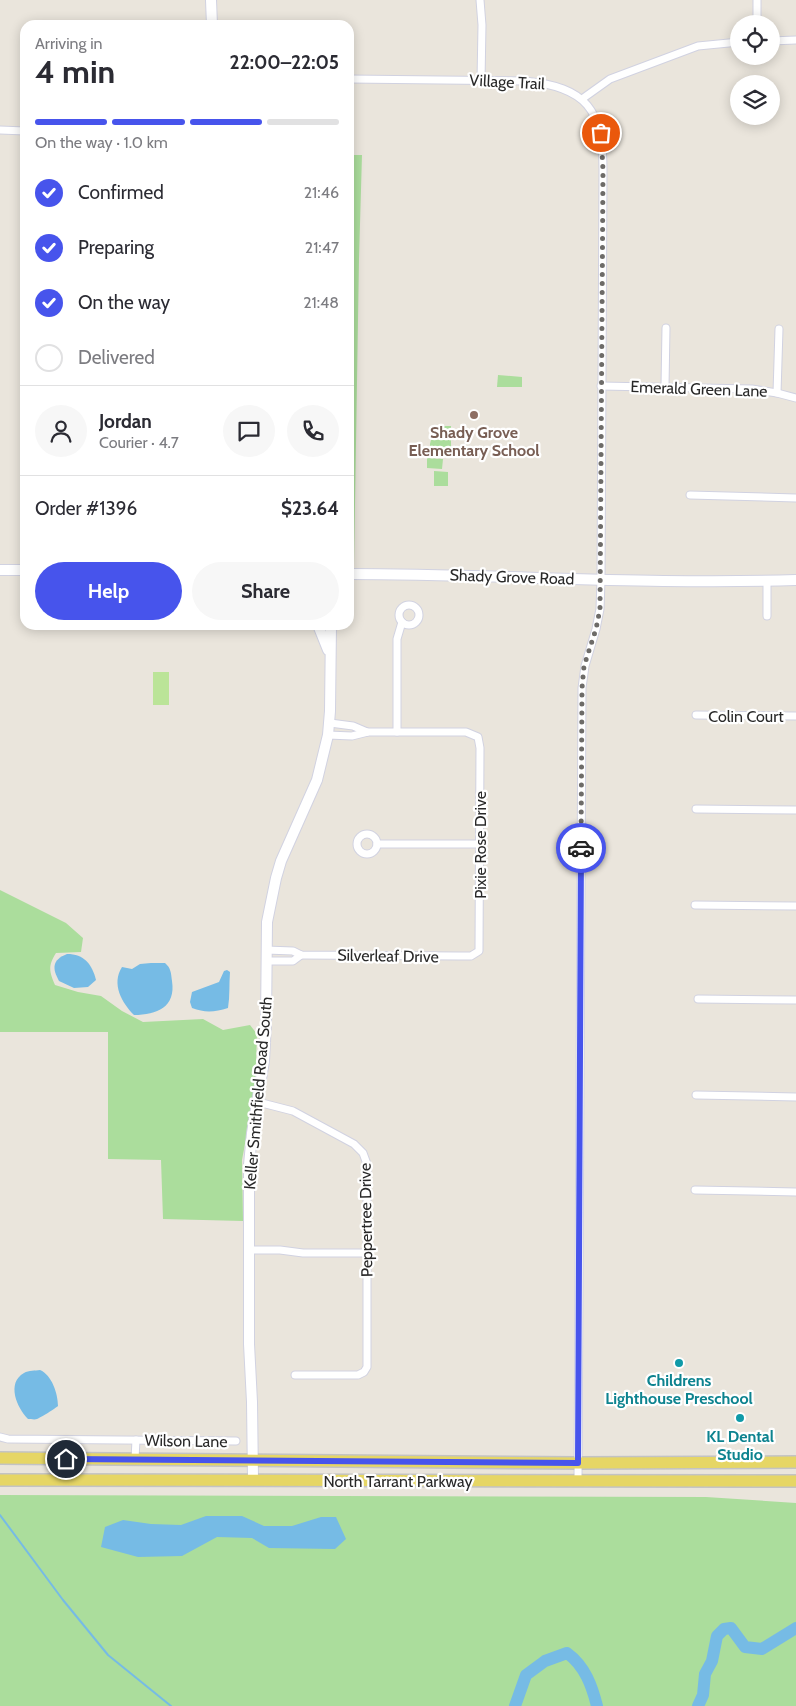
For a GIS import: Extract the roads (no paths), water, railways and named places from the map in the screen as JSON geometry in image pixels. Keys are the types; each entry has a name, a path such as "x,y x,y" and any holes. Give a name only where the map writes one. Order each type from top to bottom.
{"main road":[{"path":"211,0 212,20"},
{"path":"0,570 20,570"},
{"name":"Shady Grove Road","path":"354,574 444,574 601,580 796,580"},
{"name":"Keller Smithfield Road South","path":"320,630 331,658"},
{"name":"Keller Smithfield Road South","path":"253,1479 249,1344 249,1165 252,1133 264,1061 268,922 276,878 290,839 317,780 328,735 330,724 331,630"},
{"name":"North Tarrant Parkway","path":"0,1458 429,1460 578,1463 796,1462"},
{"path":"428,1482 429,1460"},
{"name":"North Tarrant Parkway","path":"0,1480 796,1481"}],"street":[{"path":"480,0 482,26 481,81"},
{"path":"757,0 757,15"},
{"path":"780,41 796,40"},
{"path":"578,1482 582,688 584,666 596,629 600,609 603,147 597,122 582,100 610,79 698,46 730,43"},
{"name":"Village Trail","path":"354,79 545,83 568,90 582,100"},
{"path":"0,130 20,131"},
{"path":"665,386 666,328"},
{"path":"777,392 779,329"},
{"name":"Emerald Green Lane","path":"601,386 752,389 777,392 796,398"},
{"path":"690,495 796,498"},
{"path":"767,581 767,616"},
{"path":"328,735 352,736 368,732 397,732 397,639 402,622"},
{"name":"Colin Court","path":"696,715 796,716"},
{"path":"330,724 353,726 368,732"},
{"name":"Pixie Rose Drive","path":"397,732 466,732 476,735 480,742 480,945 479,951 475,955"},
{"path":"696,809 796,810"},
{"path":"377,844 480,844"},
{"path":"695,905 796,906"},
{"name":"Silverleaf Drive","path":"266,950 293,951 301,955 475,955"},
{"name":"Silverleaf Drive","path":"267,961 293,961 301,955"},
{"path":"698,999 796,1000"},
{"path":"696,1095 796,1097"},
{"name":"Peppertree Drive","path":"258,1102 294,1111 354,1144 363,1153 368,1169 368,1363 361,1374 295,1375"},
{"path":"695,1190 796,1192"},
{"path":"250,1250 280,1250 303,1253 368,1253"},
{"name":"Wilson Lane","path":"0,1437 236,1441"},
{"name":"Wilson Lane","path":"135,1459 136,1440"}],"water":[{"path":"67,954 83,958 90,965 96,980 88,987 74,988 59,981 54,968 58,959"},
{"path":"165,963 168,967 172,981 171,997 163,1008 157,1011 134,1015 119,993 119,973 122,967 132,969 140,964"},
{"path":"224,971 230,972 228,1008 201,1011 192,1008 190,1002 192,992 219,982"},
{"path":"40,1370 48,1376 54,1385 58,1406 37,1419 28,1419 17,1402 14,1389 15,1383 24,1373"},
{"path":"206,1516 242,1516 264,1526 292,1526 321,1517 336,1517 346,1539 335,1549 269,1548 252,1538 217,1537 182,1556 138,1557 101,1547 105,1527 123,1520 151,1524 181,1525"}],"waterway":[{"path":"0,1515 63,1600 108,1655 171,1706"},
{"path":"698,1706 703,1695 705,1674 712,1661 717,1636 724,1629 731,1628 745,1647 762,1649 796,1628"},
{"path":"515,1706 526,1675 545,1661 567,1653 579,1664 587,1677 597,1706"}],"place":[{"name":"Shady Grove Elementary School","path":"474,415"},
{"name":"Childrens Lighthouse Preschool","path":"679,1363"},
{"name":"KL Dental Studio","path":"740,1418"}]}
